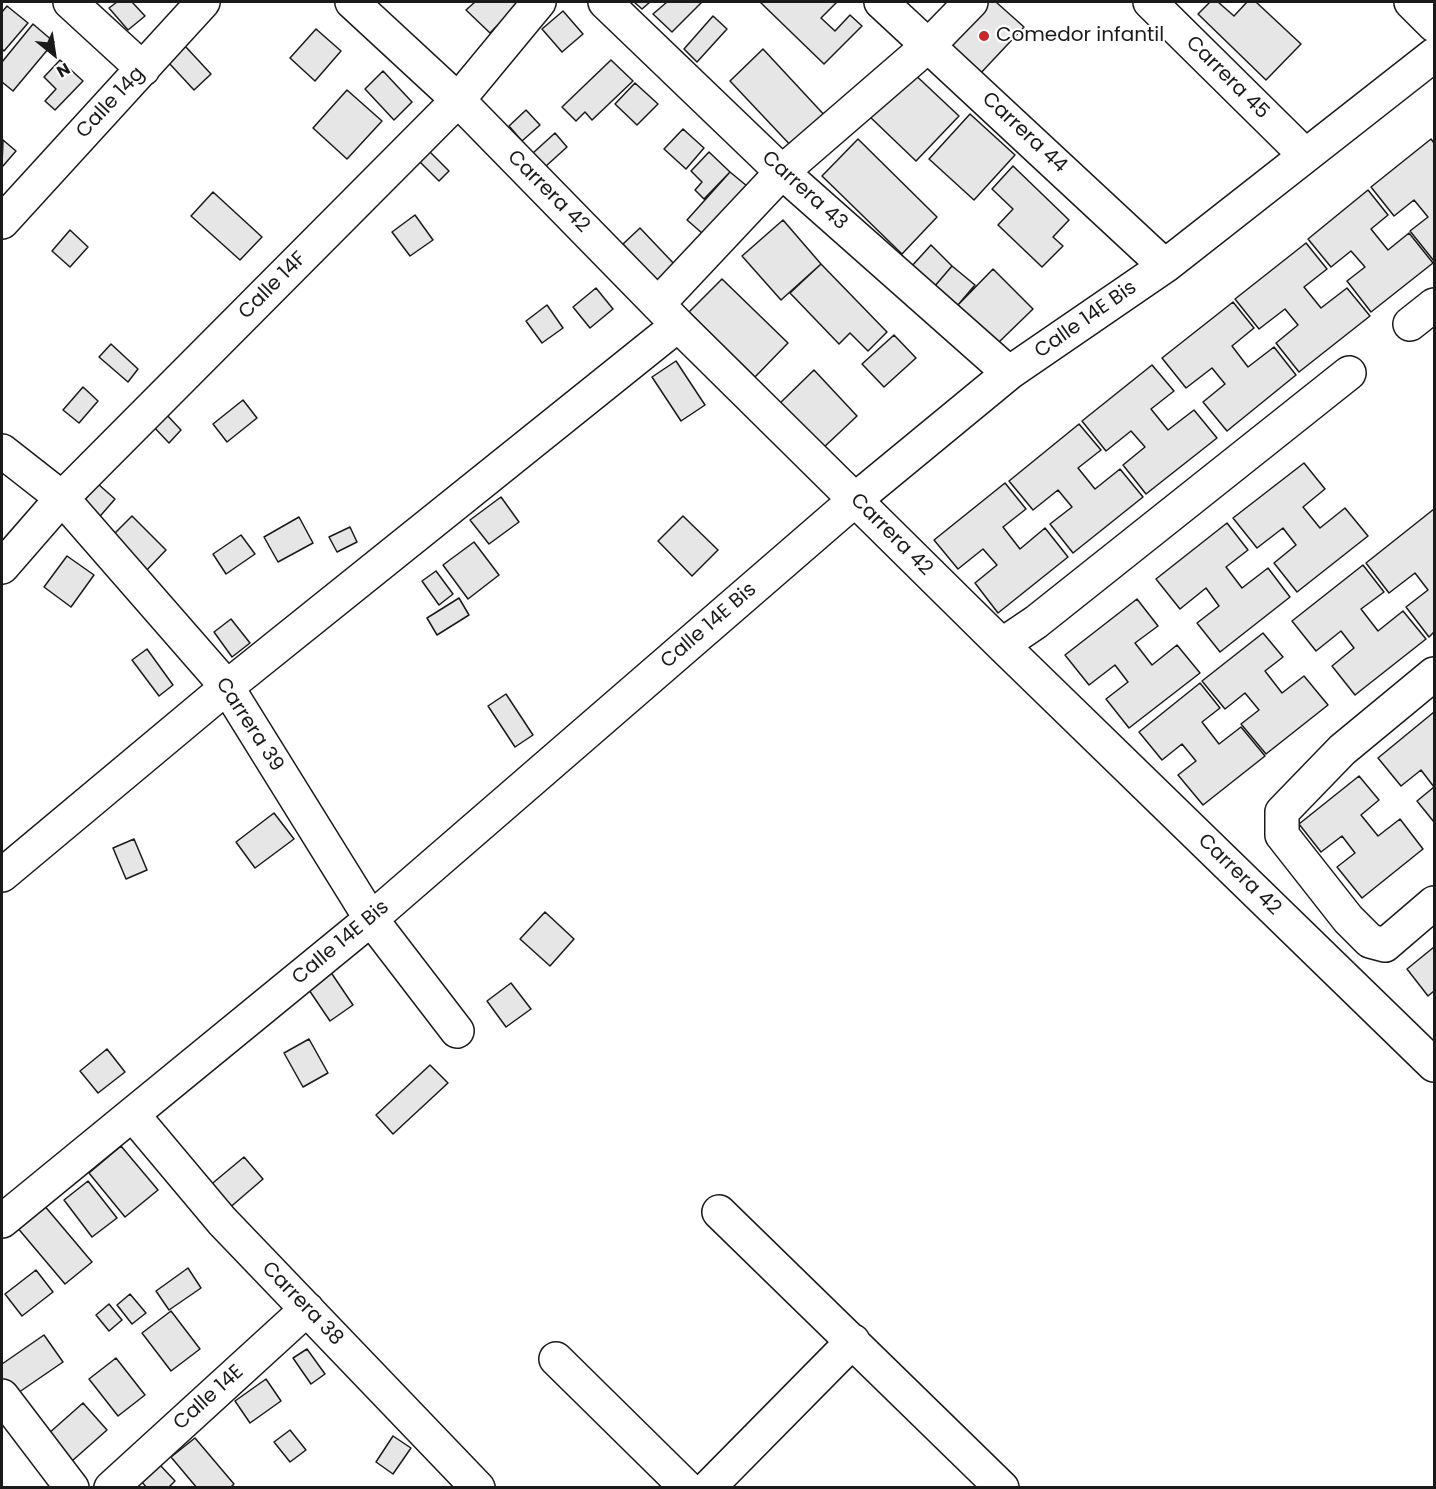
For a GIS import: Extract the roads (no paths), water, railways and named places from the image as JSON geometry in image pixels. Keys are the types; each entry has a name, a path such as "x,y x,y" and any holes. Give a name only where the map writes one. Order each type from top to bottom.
{"street":[{"path":"70,2 143,69"},
{"name":"Calle 14g","path":"7,204 143,69 203,2"},
{"name":"Carrera 42","path":"352,2 458,100 668,314 1002,645 1434,1065"},
{"name":"Calle 14F","path":"2,567 62,498 458,100 539,2"},
{"name":"Carrera 43","path":"605,2 782,172 1009,374"},
{"name":"Carrera 44","path":"882,2 930,44 1165,266"},
{"path":"2,875 668,314 782,172 930,44 971,2"},
{"name":"Carrera 45","path":"1150,2 1304,154"},
{"path":"1411,2 1434,25"},
{"name":"Calle 14E Bis","path":"2,1221 371,918 856,499 1009,374 1165,266 1304,154 1434,55"},
{"path":"1002,645 1036,622 1348,373"},
{"name":"Carrera 39","path":"2,451 62,498 227,687 371,918 457,1031"},
{"path":"1434,674 1342,750 1282,812 1282,835 1370,941 1385,945 1434,903"},
{"path":"1292,926 1328,892"},
{"name":"Carrera 38","path":"133,1115 222,1221 467,1482"},
{"path":"719,1212 1002,1488"},
{"name":"Calle 14E","path":"111,1488 307,1309"},
{"path":"708,1488 853,1341"},
{"path":"556,1359 687,1488"},
{"path":"2,1396 72,1488"}],"place":[{"name":"Comedor infantil","path":"984,36"}]}
